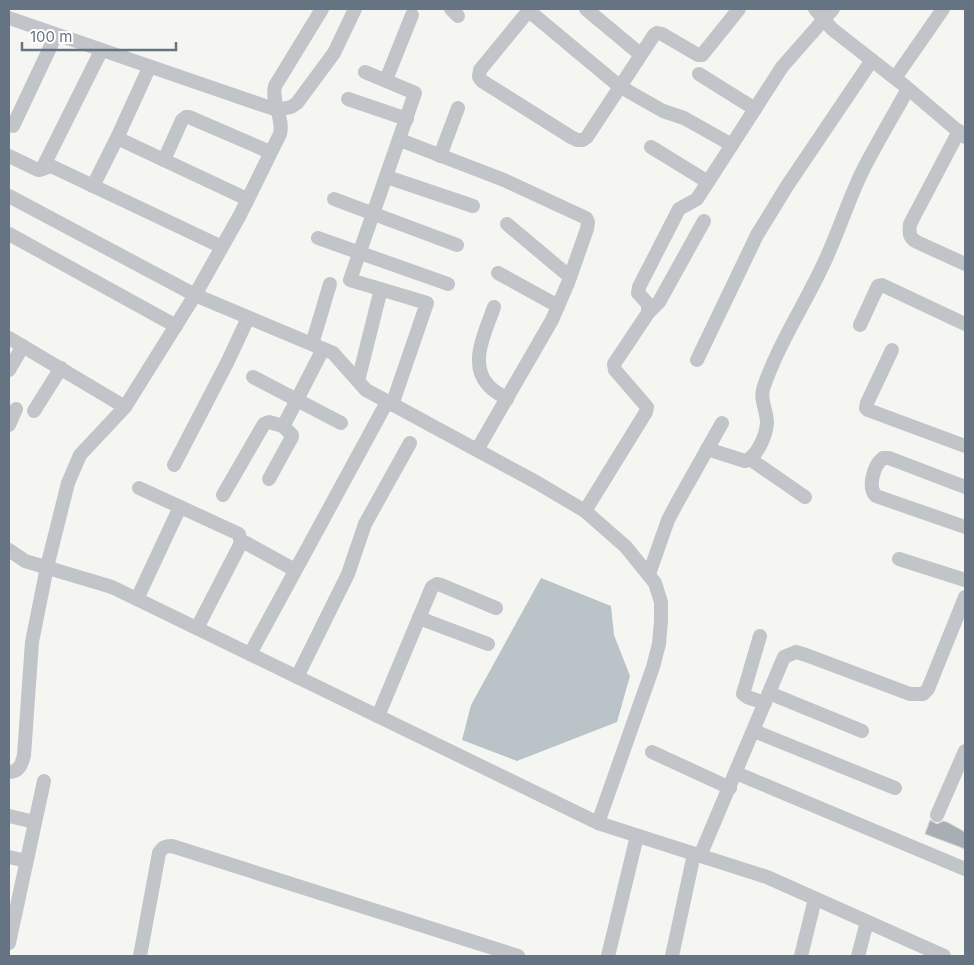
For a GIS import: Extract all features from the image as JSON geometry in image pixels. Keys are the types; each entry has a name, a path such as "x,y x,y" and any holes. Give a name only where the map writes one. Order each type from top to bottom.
{"street":[{"path":"9,772 16,771 24,755 32,642 46,567 68,483 80,455 125,406 176,326 248,199 281,129 274,98 275,86 322,9"},
{"path":"9,20 277,110 297,104 334,53 355,9"},
{"path":"732,145 684,118 663,111 619,86 530,10 480,70 479,77 482,81 577,140 583,140 587,137 619,86 640,54 657,33 698,55 702,55 740,9"},
{"path":"895,78 942,9"},
{"path":"594,11 640,54"},
{"path":"648,312 648,304 638,293 639,287 679,209 696,199 782,68 824,12 832,29 908,88 962,134 910,224 909,234 912,239 965,264"},
{"path":"386,80 412,15"},
{"path":"12,126 56,35"},
{"path":"42,169 101,51"},
{"path":"697,360 757,235 787,186 872,60"},
{"path":"93,186 149,68"},
{"path":"250,654 295,570 390,404 427,303 350,280 415,93 366,72"},
{"path":"699,74 755,109"},
{"path":"707,449 745,461 750,459 758,449 767,423 762,397 763,388 771,368 824,263 862,172 908,88"},
{"path":"348,98 407,119"},
{"path":"440,156 458,108"},
{"path":"164,160 182,120 186,118 270,152"},
{"path":"117,138 248,199"},
{"path":"400,140 504,180 586,218 588,222 570,277 552,320 477,450"},
{"path":"651,147 708,182"},
{"path":"9,156 36,169 51,166 222,247"},
{"path":"387,177 472,206"},
{"path":"9,196 195,295 333,353 366,390 585,511 626,546 656,583 661,602 659,644 653,667 598,823"},
{"path":"334,199 457,245"},
{"path":"585,511 646,412 647,407 615,370 614,364 648,312 659,302 704,222"},
{"path":"506,224 570,277"},
{"path":"9,234 176,326"},
{"path":"318,238 448,284"},
{"path":"498,273 558,306"},
{"path":"283,426 297,400 318,346 330,284"},
{"path":"860,325 878,286 882,285 965,324"},
{"path":"358,381 381,289"},
{"path":"494,307 479,351 478,360 486,384 507,399"},
{"path":"174,465 228,362 248,318"},
{"path":"9,338 125,406"},
{"path":"9,370 23,346"},
{"path":"892,350 866,403 866,408 965,446"},
{"path":"34,411 60,368"},
{"path":"253,377 341,423"},
{"path":"9,425 16,409"},
{"path":"223,495 264,424 268,422 283,426 292,435 292,438 268,479"},
{"path":"649,574 668,520 722,423"},
{"path":"297,676 348,574 370,516 410,443"},
{"path":"965,486 889,458 883,458 878,461 870,486 876,496 965,527"},
{"path":"750,459 805,497"},
{"path":"139,488 239,534 242,542 197,628"},
{"path":"137,599 180,507"},
{"path":"242,542 295,570"},
{"path":"9,550 25,561 112,587 598,823 767,877 944,956"},
{"path":"900,560 965,580"},
{"path":"378,716 432,587 441,584 496,608"},
{"path":"672,956 697,855 730,788 784,657 796,652 910,694 923,694 928,689 965,597"},
{"path":"419,618 488,644"},
{"path":"760,636 743,694 747,697 767,698 862,731"},
{"path":"754,731 895,788"},
{"path":"937,815 965,751"},
{"path":"652,752 730,788"},
{"path":"736,773 965,869"},
{"path":"9,937 14,898 26,861 44,781"},
{"path":"9,816 35,822"},
{"path":"608,956 637,836"},
{"path":"140,956 159,853 162,848 172,846 518,956"},
{"path":"9,857 26,861"},
{"path":"801,956 815,899"},
{"path":"858,956 867,922"}],"shaded area":[{"path":"541,578 611,606 614,635 630,676 617,722 517,761 462,740 471,705"}],"building":[{"path":"930,820 937,824 943,821 947,822 965,832 965,849 925,834"}]}
